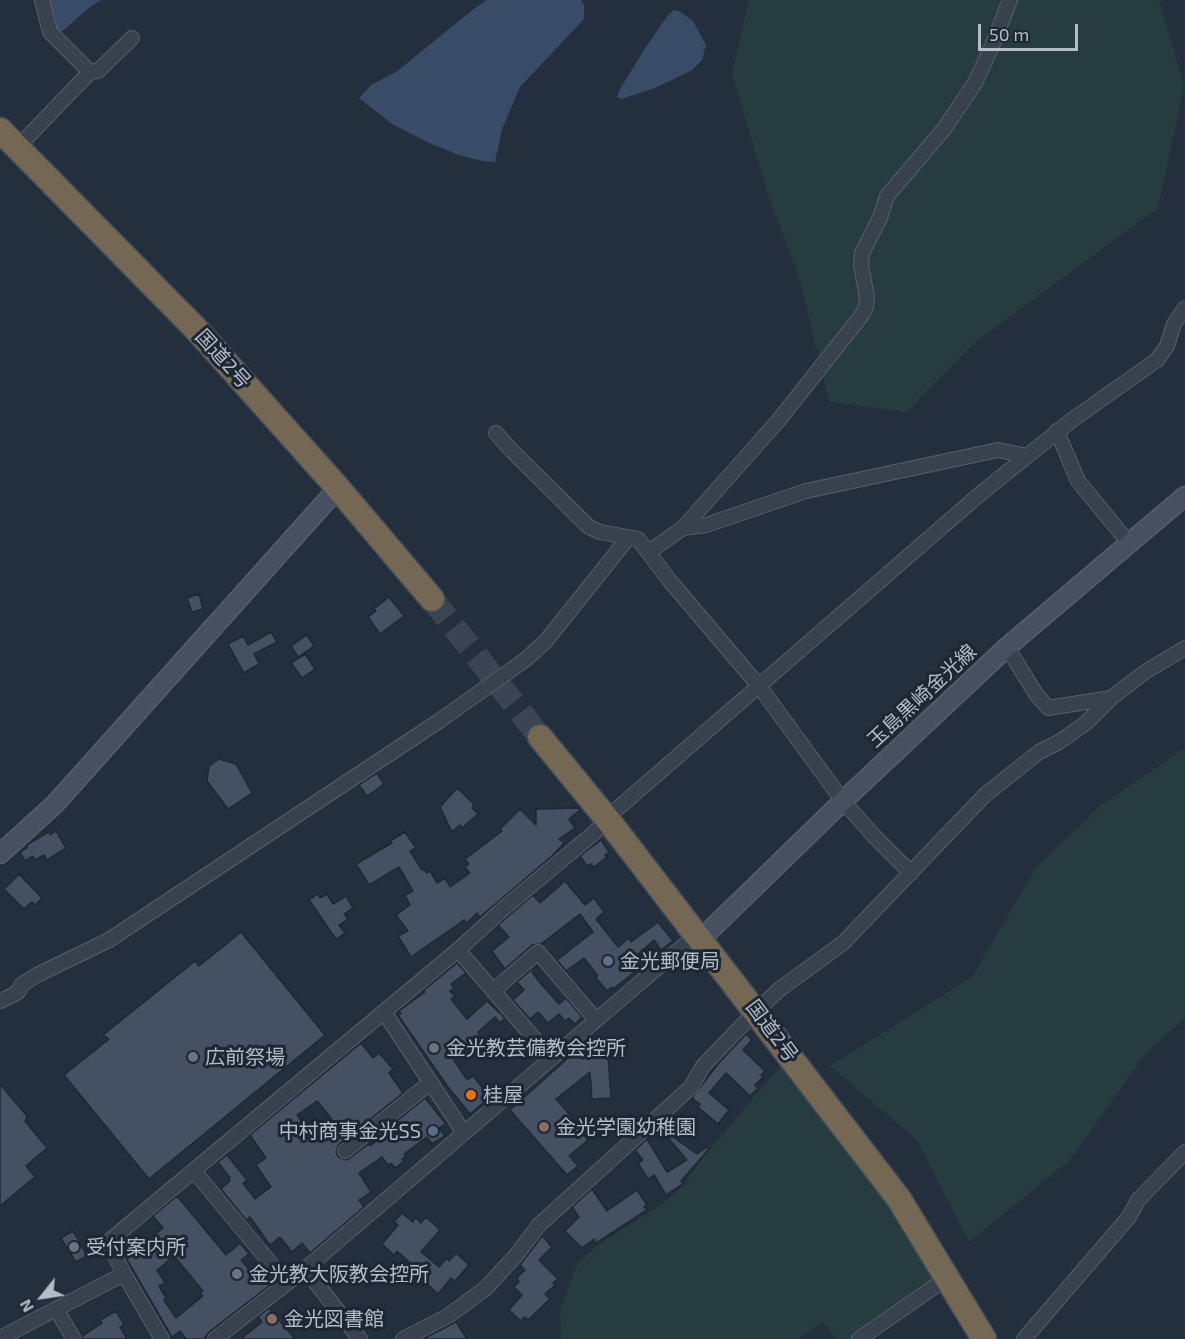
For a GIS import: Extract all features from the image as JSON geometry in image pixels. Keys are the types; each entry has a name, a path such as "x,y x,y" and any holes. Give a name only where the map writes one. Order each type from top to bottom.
{"highway":[{"name":"国道2号","path":"7,142 197,330 338,488 432,599"},
{"name":"国道2号","path":"540,737 608,820 899,1199 984,1339"}],"main road":[{"path":"0,854 55,804 338,488"},
{"name":"玉島黒崎金光線","path":"700,940 843,801 1007,647 1185,496"}],"street":[{"path":"42,0 50,32 90,72"},
{"path":"649,552 683,528 778,421 862,315 867,297 861,265 862,253 880,218 887,196 944,129 975,83 1010,0"},
{"path":"7,142 90,72 98,71 132,38"},
{"path":"162,1339 123,1274 108,1242 458,951 504,908 608,820 617,809 980,494 1058,431 1157,360 1167,346 1174,324 1185,308"},
{"path":"1058,431 1078,481 1129,543"},
{"path":"496,433 589,527 600,532 638,539 670,581 759,686 843,801 910,873"},
{"path":"683,528 706,525 806,491 998,450 1027,456"},
{"path":"0,1001 19,991 21,985 37,975 109,940 440,721 525,660 545,642 628,538"},
{"path":"1007,647 1036,694 1048,708 1111,698"},
{"path":"403,1339 448,1316 486,1288 518,1253 539,1225 690,1087 703,1066 756,1011 780,989 843,943 985,795 1039,752 1059,742 1086,723 1111,698 1145,672 1185,648"},
{"path":"215,1339 305,1269 683,946 700,940"},
{"path":"458,951 551,1058"},
{"path":"493,991 538,952 596,1020"},
{"path":"384,1012 464,1133"},
{"path":"345,1151 431,1082"},
{"path":"1024,1339 1129,1216 1138,1200 1185,1152"},
{"path":"194,1171 287,1283"},
{"path":"305,1269 360,1339"},
{"path":"0,1338 123,1274"},
{"path":"859,1339 947,1278"},
{"path":"56,1309 74,1339"}],"green space":[{"path":"749,0 1159,0 1184,86 1158,208 974,343 907,412 829,402 800,280 769,198 732,74"},
{"path":"1185,748 1185,1018 1146,1053 1070,1160 969,1242 917,1140 830,1066 972,977 1036,868 1100,806"},
{"path":"781,1065 882,1197 934,1282 851,1339 836,1339 823,1322 797,1339 561,1339 560,1312 577,1264 595,1247 659,1206 686,1184 706,1154"}],"water":[{"path":"47,0 101,0 59,32 55,30"},
{"path":"487,0 581,0 584,5 584,19 520,87 502,129 495,162 459,155 429,143 392,124 359,98 371,85 396,72"},
{"path":"674,10 693,21 706,45 702,60 692,70 655,88 621,99 617,97 642,53 668,15"}],"building":[{"path":"199,594 203,609 192,612 187,598"},
{"path":"389,597 404,616 380,634 368,617"},
{"path":"271,632 277,642 254,654 259,664 244,673 228,644 243,636 248,645"},
{"path":"307,635 314,646 298,657 291,646"},
{"path":"305,654 315,669 302,678 291,663"},
{"path":"219,759 236,764 252,793 228,809 207,781 209,766"},
{"path":"377,773 384,784 367,796 359,785"},
{"path":"457,788 474,804 472,808 478,814 462,828 460,825 452,832 440,807"},
{"path":"580,808 569,819 575,828 559,839 564,843 552,856 480,917 477,913 467,923 464,920 411,957 398,936 408,931 396,915 410,905 405,895 413,891 399,867 369,885 356,864 392,843 390,841 405,832 416,848 410,851 422,870 424,869 427,873 430,871 437,883 445,878 450,887 470,873 465,867 469,864 465,859 502,831 500,829 520,809 536,825 536,809"},
{"path":"50,831 50,835 56,831 66,848 47,860 44,855 35,860 33,856 25,861 20,852"},
{"path":"601,840 609,852 605,855 607,857 594,867 591,864 587,866 580,856"},
{"path":"19,874 42,898 35,905 32,902 24,909 4,889"},
{"path":"565,881 585,905 594,898 604,912 596,919 618,947 629,938 631,942 658,922 673,941 661,950 654,940 630,961 637,970 613,989 612,987 607,991 584,958 566,971 557,960 593,932 580,914 541,944 532,945 505,969 492,951 509,937 498,925 533,895 540,903"},
{"path":"318,894 320,898 327,894 333,904 346,896 353,908 344,914 348,919 339,925 345,933 336,939 309,900"},
{"name":"広前祭場","path":"241,932 325,1035 149,1179 64,1075 109,1039 103,1035 195,961 199,966"},
{"path":"457,963 466,973 451,984 454,988 450,991 455,996 451,999 467,1019 487,1001 505,1018 500,1023 495,1017 478,1032 480,1035 452,1057 467,1080 473,1076 490,1097 470,1114 448,1087 398,1015 401,1014 399,1011 425,992 423,991"},
{"path":"537,965 532,972 541,984 559,1004 566,998 582,1017 575,1024 569,1018 565,1021 559,1014 548,1023 538,1012 530,1019 513,1000 524,990 517,982"},
{"path":"746,1034 752,1040 743,1050 765,1071 761,1075 763,1077 755,1085 758,1088 750,1096 726,1073 709,1093 729,1110 718,1124 698,1107 700,1104 692,1098 718,1064"},
{"path":"361,1043 373,1058 379,1053 393,1069 389,1073 403,1093 339,1144 336,1152 338,1157 347,1160 369,1144 370,1146 425,1098 446,1124 439,1128 445,1136 432,1144 427,1137 404,1154 406,1157 402,1159 404,1161 395,1168 391,1163 388,1165 382,1157 359,1173 371,1192 359,1200 364,1207 310,1253 302,1243 292,1252 280,1237 270,1245 250,1217 246,1220 221,1189 230,1181 230,1178 218,1162 227,1155 247,1180 243,1183 255,1199 271,1187 256,1165 266,1158 250,1135","holes":["317,1101 332,1119 311,1134 297,1115"]},
{"path":"608,1055 611,1098 592,1099 590,1072 556,1099 583,1130 581,1132 588,1140 569,1156 578,1166 567,1175 510,1110 568,1058"},
{"path":"0,1084 27,1116 25,1121 47,1148 26,1166 35,1177 0,1206"},
{"path":"672,1136 697,1154 707,1147 709,1149 681,1181 683,1184 666,1195 654,1175 648,1179 638,1163 643,1160 635,1150 647,1139 667,1172 687,1160 669,1139"},
{"path":"592,1189 607,1211 637,1190 647,1205 644,1207 647,1210 596,1243 594,1239 582,1248 565,1231 579,1217 572,1207"},
{"path":"177,1196 226,1255 240,1243 249,1254 241,1260 256,1278 265,1270 274,1282 209,1332 204,1339 186,1339 180,1331 172,1337 126,1258 131,1254 127,1248 136,1243 139,1248 163,1228 153,1216","holes":["174,1256 203,1291 200,1293 203,1296 176,1318 164,1300 166,1298 159,1286 165,1283 157,1270"]},
{"path":"402,1213 413,1222 415,1217 421,1223 426,1217 440,1230 421,1252 439,1267 447,1258 449,1261 456,1253 469,1265 455,1281 451,1278 438,1294 411,1269 414,1266 397,1251 394,1255 382,1244 398,1225 394,1222"},
{"name":"受付案内所","path":"73,1231 87,1256 76,1262 61,1238"},
{"path":"542,1236 552,1247 539,1260 558,1279 545,1294 550,1299 528,1320 525,1317 521,1321 509,1310 522,1295 514,1287 519,1282 517,1278 525,1270 520,1265"},
{"name":"金光図書館","path":"269,1308 295,1339 241,1339 262,1322 258,1317"},
{"path":"116,1311 124,1325 120,1327 127,1339 83,1339 82,1336 102,1323 100,1320"},
{"path":"456,1322 467,1339 423,1339 452,1324"}],"tunnel":[{"path":"432,599 540,737"}],"place":[{"name":"金光郵便局","path":"608,961"},
{"name":"金光教芸備教会控所","path":"434,1048"},
{"name":"広前祭場","path":"193,1057"},
{"name":"桂屋","path":"471,1095"},
{"name":"金光学園幼稚園","path":"544,1127"},
{"name":"中村商事金光SS","path":"433,1131"},
{"name":"受付案内所","path":"74,1247"},
{"name":"金光教大阪教会控所","path":"237,1274"},
{"name":"金光図書館","path":"272,1319"}]}
